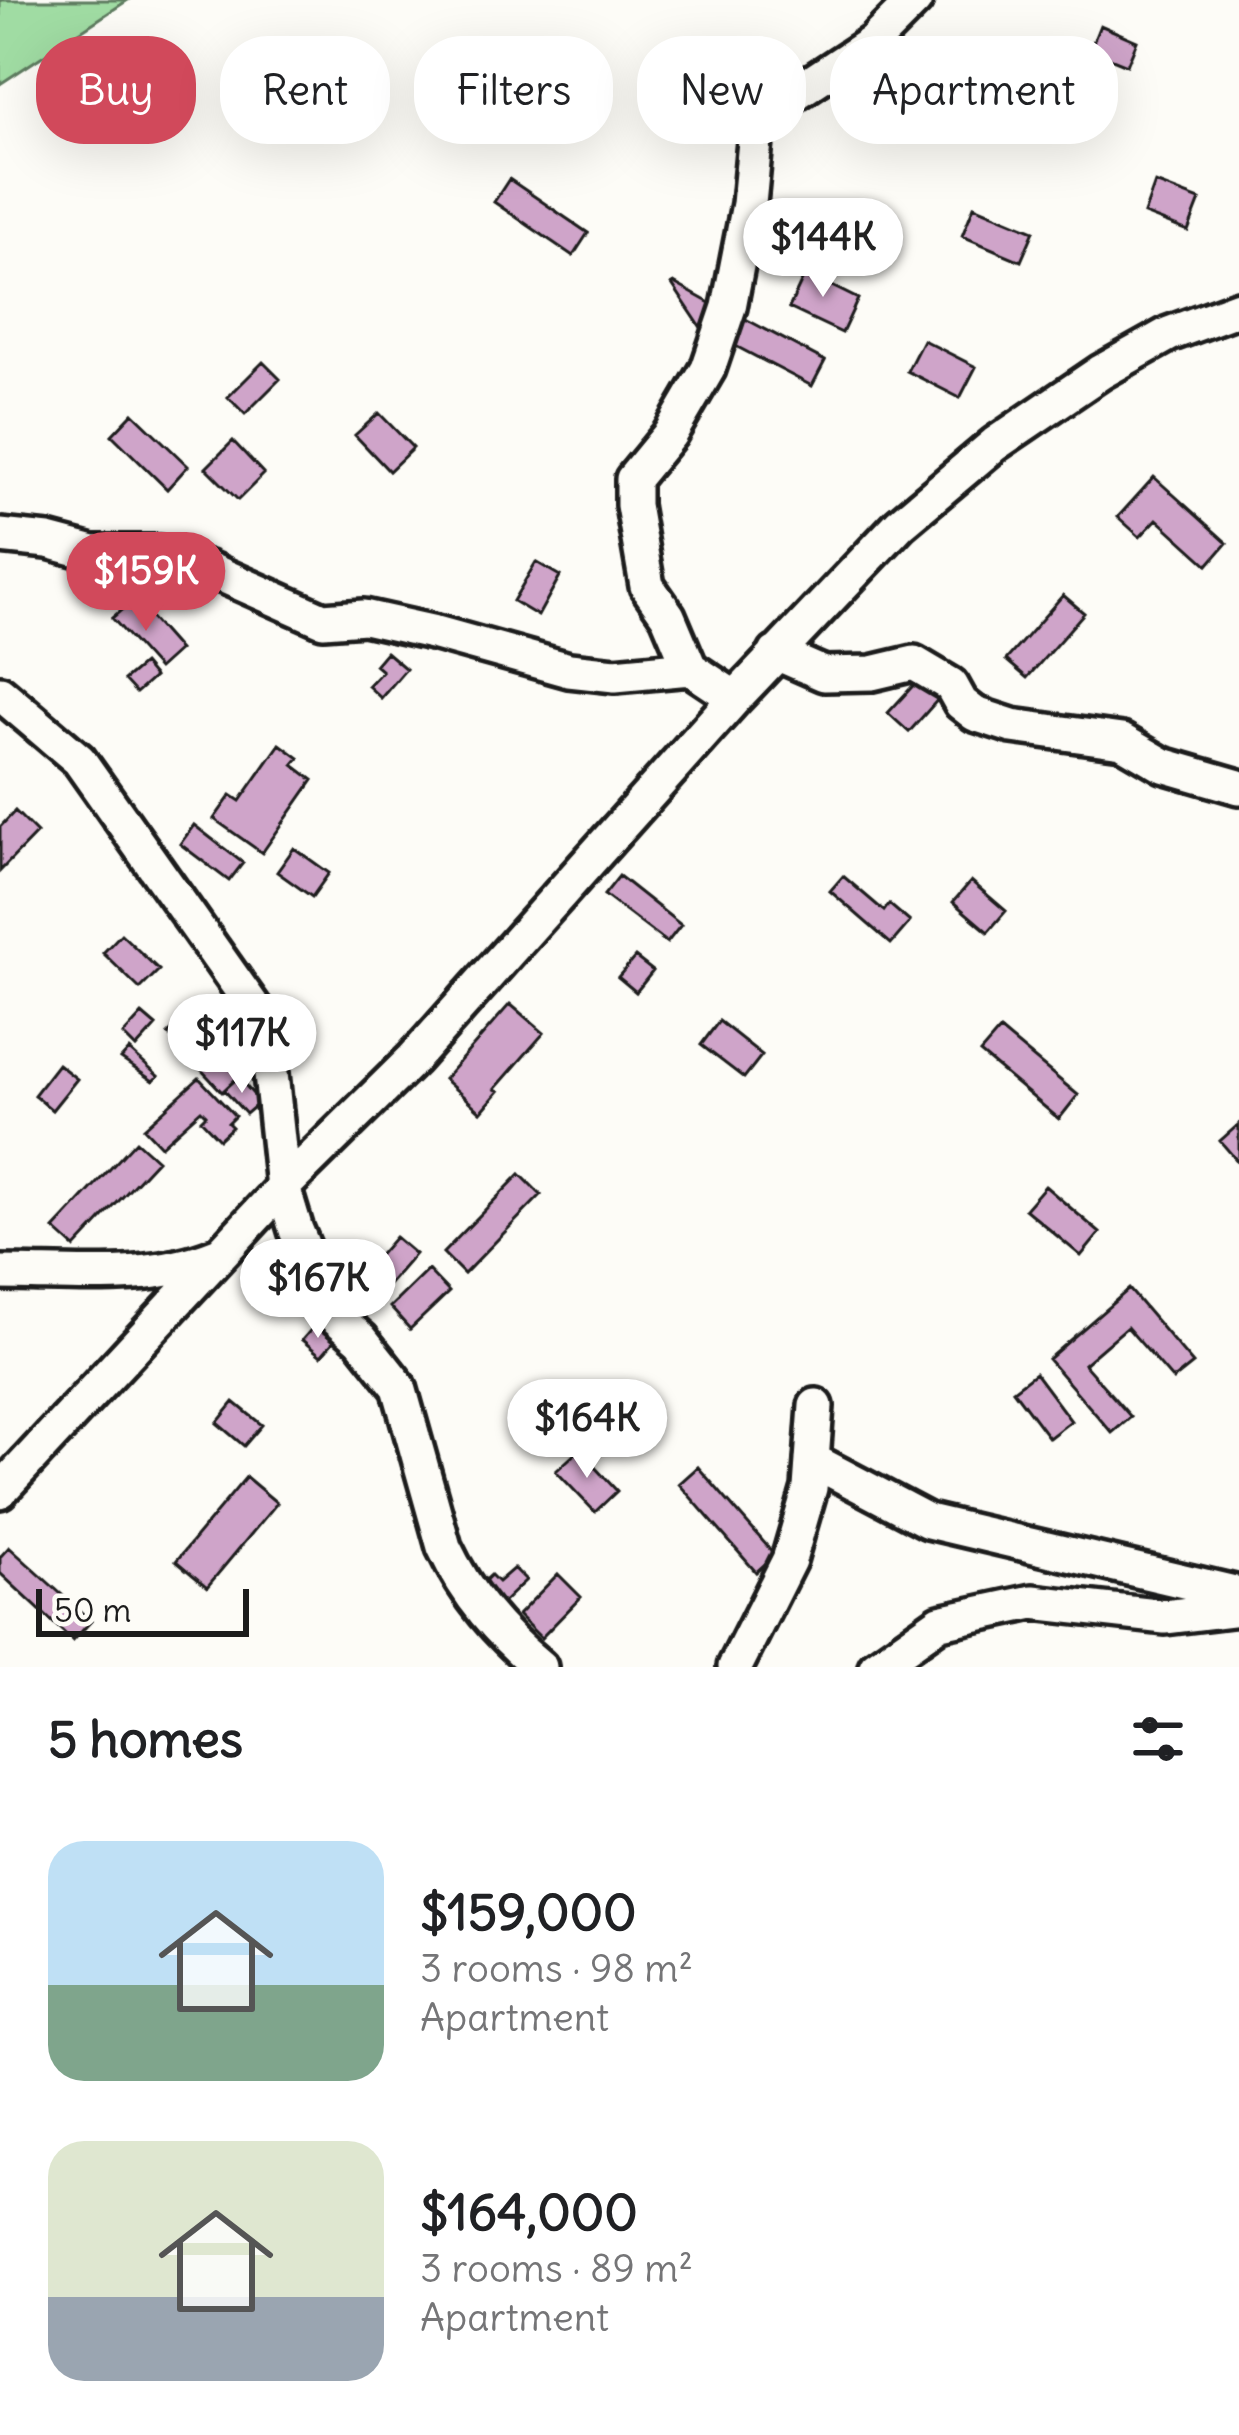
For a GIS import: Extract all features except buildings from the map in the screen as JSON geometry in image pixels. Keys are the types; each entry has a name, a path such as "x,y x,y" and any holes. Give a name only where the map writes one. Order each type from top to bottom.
{"street":[{"path":"735,698 690,668 668,616 647,586 633,479 670,434 708,369 729,307 756,131 778,104 873,42 915,0"},
{"path":"0,1491 283,1187 413,1059 735,698 900,524 995,444 1134,352 1239,308"},
{"path":"0,536 48,541 93,554 158,553 206,568 323,620 364,617 568,670 615,675 690,668"},
{"path":"776,653 824,674 872,673 914,663 951,685 961,703 975,714 1012,726 1122,741 1162,765 1239,787"},
{"path":"0,693 79,760 254,1008 269,1048 283,1187 332,1313 361,1339 399,1387 454,1570 499,1633 540,1667"},
{"path":"0,1273 156,1274 223,1252"},
{"path":"735,1667 788,1560 811,1488 815,1406"},
{"path":"812,1460 928,1521 1239,1594"},
{"path":"876,1667 940,1622 1033,1602 1165,1617 1239,1608"}],"green space":[{"path":"0,0 128,0 73,36 36,36 36,60 0,84"}]}
